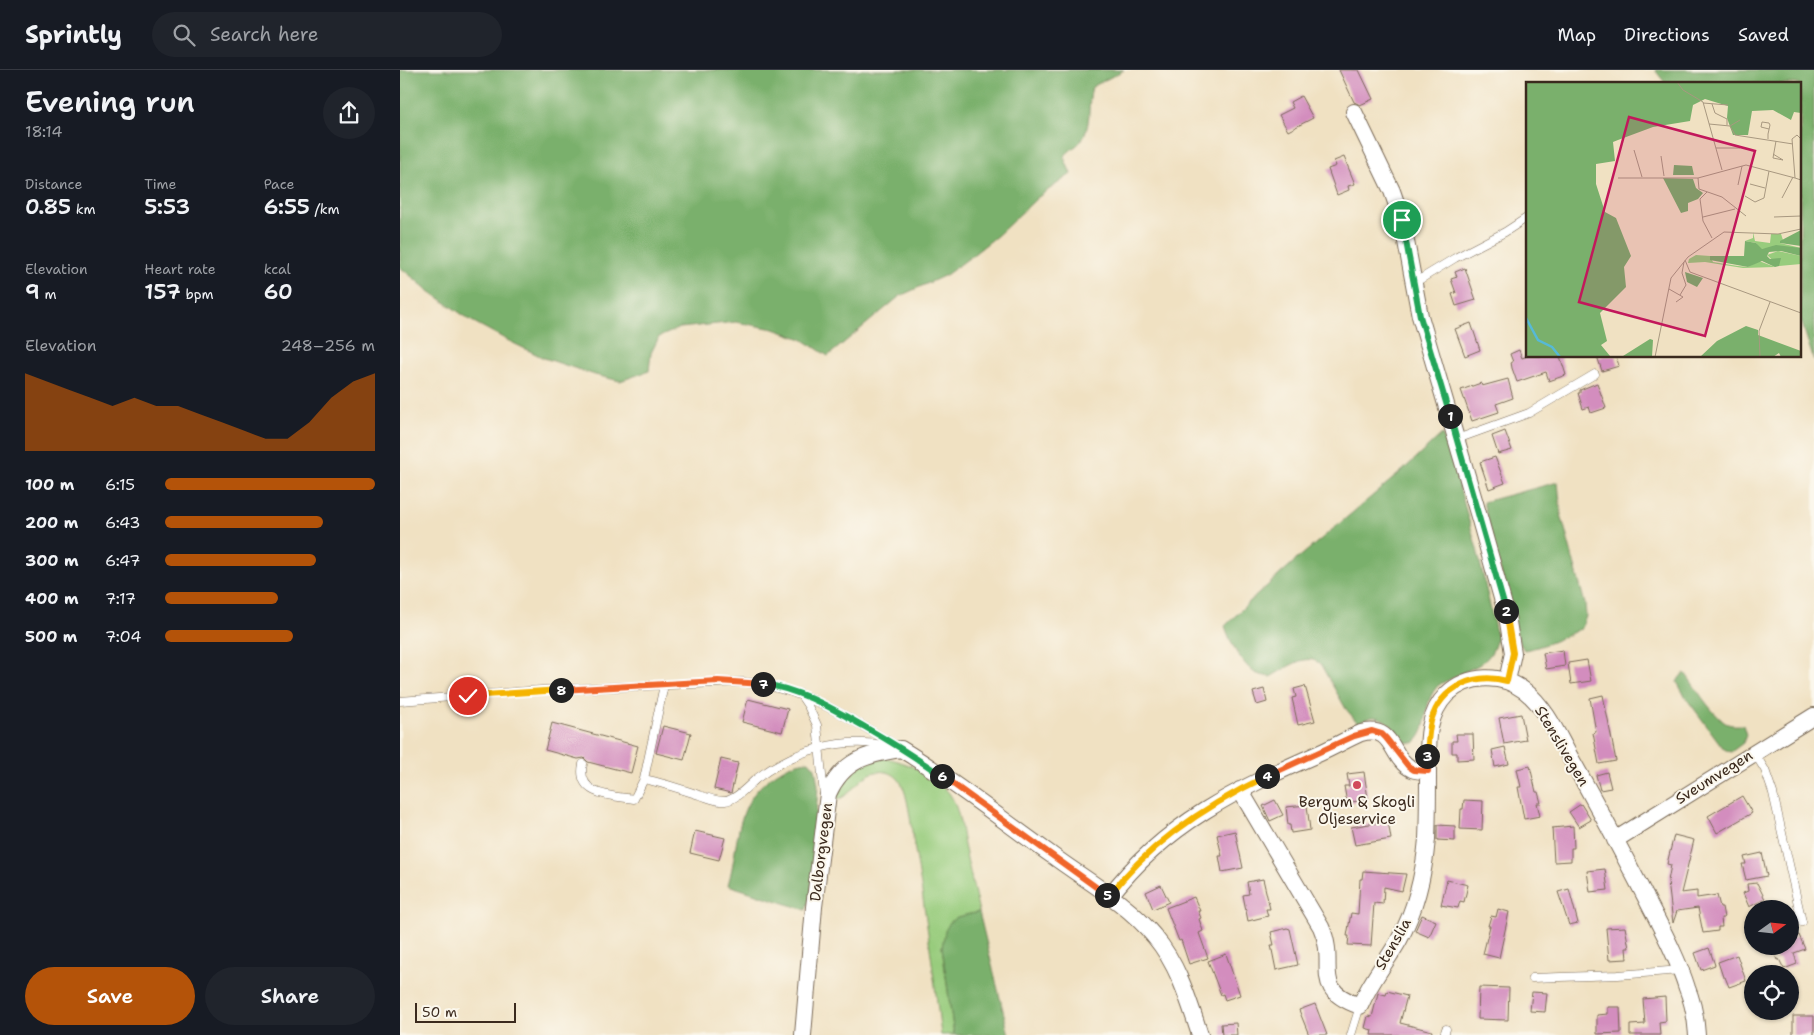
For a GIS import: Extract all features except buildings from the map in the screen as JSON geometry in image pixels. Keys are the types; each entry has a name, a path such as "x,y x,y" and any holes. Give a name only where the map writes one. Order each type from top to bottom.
{"street":[{"path":"1354,112 1398,205 1406,236 1424,332 1457,439 1507,616 1513,653 1507,681"},
{"name":"Stenslia","path":"1360,1006 1374,977 1398,941 1418,891 1423,871 1427,837 1429,729 1434,713 1442,700 1458,686 1484,678 1507,681"},
{"name":"Stenslivegen","path":"1507,681 1525,691 1541,710 1598,806 1681,970 1694,1013 1696,1035"},
{"name":"Sveumvegen","path":"1615,840 1814,716"},
{"path":"1109,896 1168,837 1204,810 1240,790 1354,736 1372,731 1382,734 1408,766 1414,770 1428,771"},
{"path":"901,749 937,772 1109,896 1142,923 1163,947 1178,973 1200,1035"},
{"name":"Dalborgvegen","path":"803,1035 814,908 828,794 833,782 851,764 871,755 901,749"},
{"path":"1240,790 1321,927 1328,948 1328,977 1331,988 1345,1001 1360,1006"}],"lane":[{"path":"1414,283 1526,218"},
{"path":"1457,439 1529,412 1595,374"},
{"path":"400,701 542,690 718,681 743,682 770,685 799,693 839,712 901,749"},
{"path":"583,764 583,775 588,787 595,792 634,799 644,779 664,685"},
{"path":"799,693 814,716 819,734 826,804"},
{"path":"644,779 714,800 726,801 758,778 802,753 851,742 863,742 901,749"},
{"path":"1754,752 1765,770 1773,793 1802,922"},
{"path":"1532,978 1618,975 1681,970"},
{"path":"1351,1035 1360,1006"}],"green space":[{"path":"400,70 1124,70 1092,87 1086,132 1081,141 1064,157 1071,174 1037,198 998,235 969,258 946,275 900,296 828,356 802,339 774,329 736,322 680,328 659,337 651,353 649,371 620,381 544,358 505,339 470,320 429,291 400,267"},
{"path":"1655,70 1814,70 1814,361 1802,323 1802,82 1664,82"},
{"path":"1442,434 1477,549 1497,637 1494,647 1485,660 1437,687 1431,695 1419,737 1414,743 1404,742 1391,726 1383,720 1371,717 1358,723 1346,709 1321,665 1316,661 1303,660 1270,677 1255,673 1245,664 1237,652 1225,626 1296,560 1402,471"},
{"path":"1558,482 1561,514 1585,604 1586,616 1582,628 1546,644 1524,650 1519,642 1483,502"},
{"path":"1685,673 1718,717 1731,725 1743,725 1746,735 1743,743 1731,752 1724,749 1686,698 1677,682"},
{"path":"886,758 911,766 936,781 949,793 959,818 979,912 957,917 942,947 954,1035 941,1035 932,961 909,810 901,783 897,777 890,773 877,772 869,774 846,795 832,800 838,787 862,764"},
{"path":"809,761 815,768 818,785 811,895 806,910 728,885 737,837 745,809 752,796 763,784 785,768 800,762"},
{"path":"979,912 1009,1035 954,1035 942,947 945,931 950,922 957,917"}],"place":[{"name":"Bergum & Skogli Oljeservice","path":"1357,785"}],"route":[{"path":"468,696 542,690 718,681 758,683 784,688 816,700 839,712 925,763 1109,896 1154,849 1216,803 1266,777 1366,732 1372,731 1382,734 1390,742 1404,763 1411,769 1428,771 1429,729 1434,713 1442,700 1458,686 1470,681 1484,678 1507,681 1513,653 1507,616 1490,554 1441,383 1424,332 1402,220"}]}
